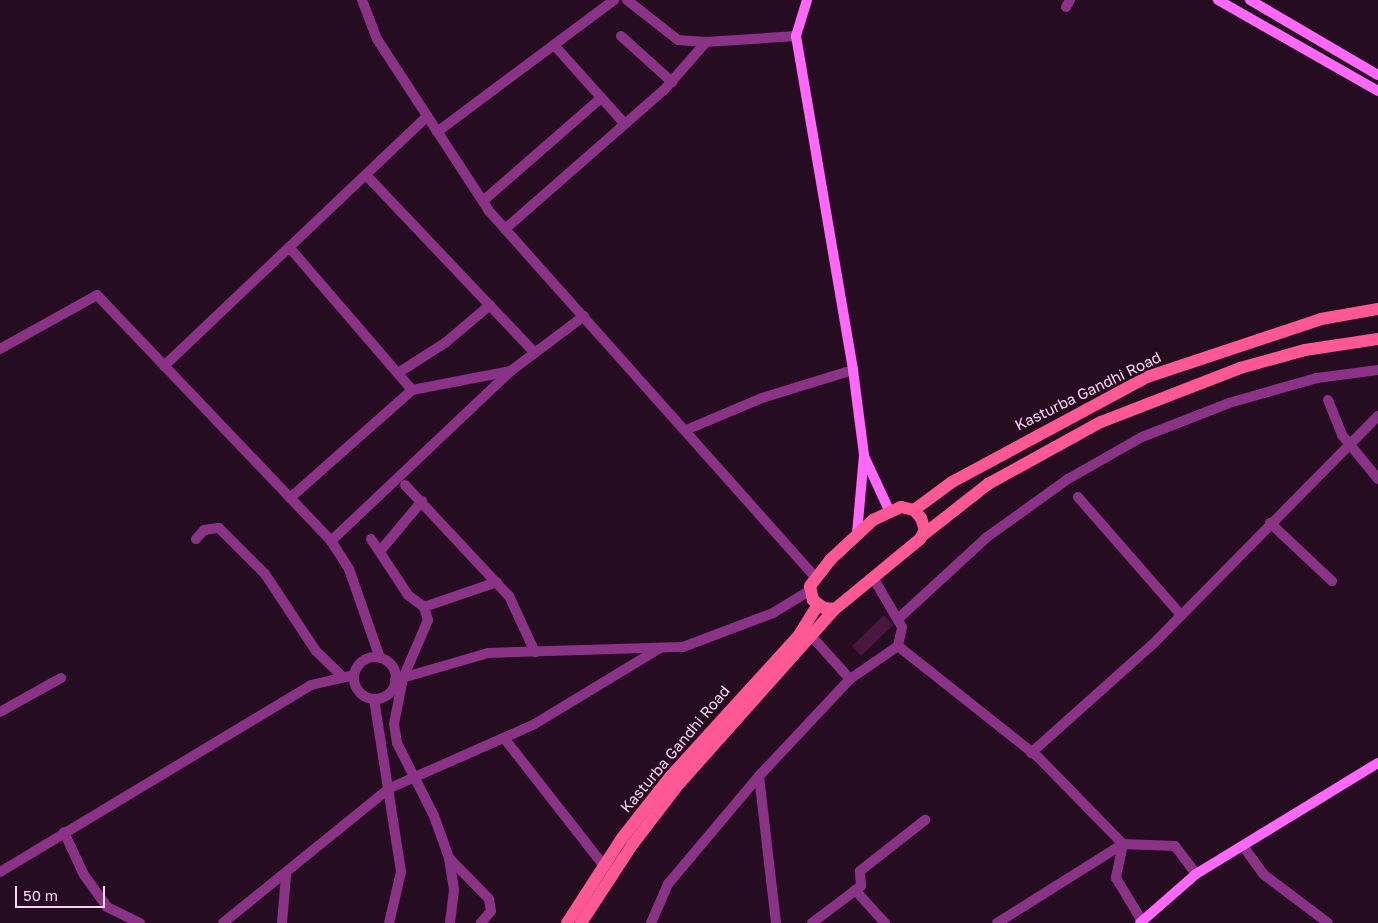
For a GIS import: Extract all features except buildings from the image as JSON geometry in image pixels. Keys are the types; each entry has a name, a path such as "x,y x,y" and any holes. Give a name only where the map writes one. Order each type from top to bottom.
{"main road":[{"name":"Kasturba Gandhi Road","path":"914,510 952,482 1147,377 1321,319 1378,309"},
{"path":"924,535 988,484 1117,414 1240,368 1305,350 1378,339"},
{"path":"836,609 818,605 808,591 815,577 857,534 890,510 901,507 914,510 923,522 924,535"},
{"name":"Kasturba Gandhi Road","path":"581,923 632,845 678,786 814,638 836,609 924,535"},
{"name":"Kasturba Gandhi Road","path":"567,923 604,866 669,778 804,628 818,605"}],"street":[{"path":"362,0 376,39 483,201 505,229 815,577"},
{"path":"438,132 614,0"},
{"path":"627,0 678,40 706,42 796,36"},
{"path":"807,0 796,36 853,370 864,455 857,534"},
{"path":"1218,0 1378,91"},
{"path":"1250,0 1378,74"},
{"path":"621,36 672,82"},
{"path":"505,229 672,82 706,42"},
{"path":"554,45 625,124"},
{"path":"483,201 601,98"},
{"path":"164,366 427,116"},
{"path":"366,175 535,353"},
{"path":"289,247 412,390"},
{"path":"0,349 96,295 331,541 349,569 380,658 392,666 399,679 394,724 397,743 416,777 449,858 454,890 450,923"},
{"path":"398,373 445,342 490,306"},
{"path":"331,541 512,370 584,316"},
{"path":"290,498 412,390 512,370"},
{"path":"686,430 762,398 853,370"},
{"path":"899,618 987,537 1068,479 1142,437 1229,402 1316,378 1378,370"},
{"path":"1328,400 1349,444 1378,479"},
{"path":"1031,753 1181,615 1378,416"},
{"path":"864,455 890,510"},
{"path":"405,485 497,582 519,609 535,652"},
{"path":"1078,497 1181,615"},
{"path":"381,550 422,501"},
{"path":"1270,523 1332,581"},
{"path":"196,539 204,530 219,528 265,574 316,651 342,676"},
{"path":"354,675 361,694 374,699 386,696 399,679 423,637 428,620 424,607 408,595 381,550 371,539"},
{"path":"651,923 668,884 759,776 850,679 898,646 902,638 899,618 874,579"},
{"path":"424,607 497,582"},
{"path":"399,679 488,653 683,647 773,613 808,591"},
{"path":"804,628 850,679"},
{"path":"898,646 1031,753 1123,844"},
{"path":"223,923 286,876 390,788 533,725 660,648"},
{"path":"354,675 361,663 380,658"},
{"path":"0,872 311,685 342,676 354,675"},
{"path":"0,712 61,678"},
{"path":"374,699 390,788 401,872 388,923"},
{"path":"504,738 604,866"},
{"path":"1123,844 1116,878 1141,922 1196,874 1378,763"},
{"path":"759,776 776,923"},
{"path":"812,923 861,886 860,871 925,820"},
{"path":"64,832 84,875 107,907 140,923"},
{"path":"997,923 1123,844 1175,846 1196,874"},
{"path":"1243,846 1263,874 1328,923"},
{"path":"449,858 489,899 491,911 481,923"},
{"path":"282,923 286,876"},
{"path":"855,890 884,923"}]}
